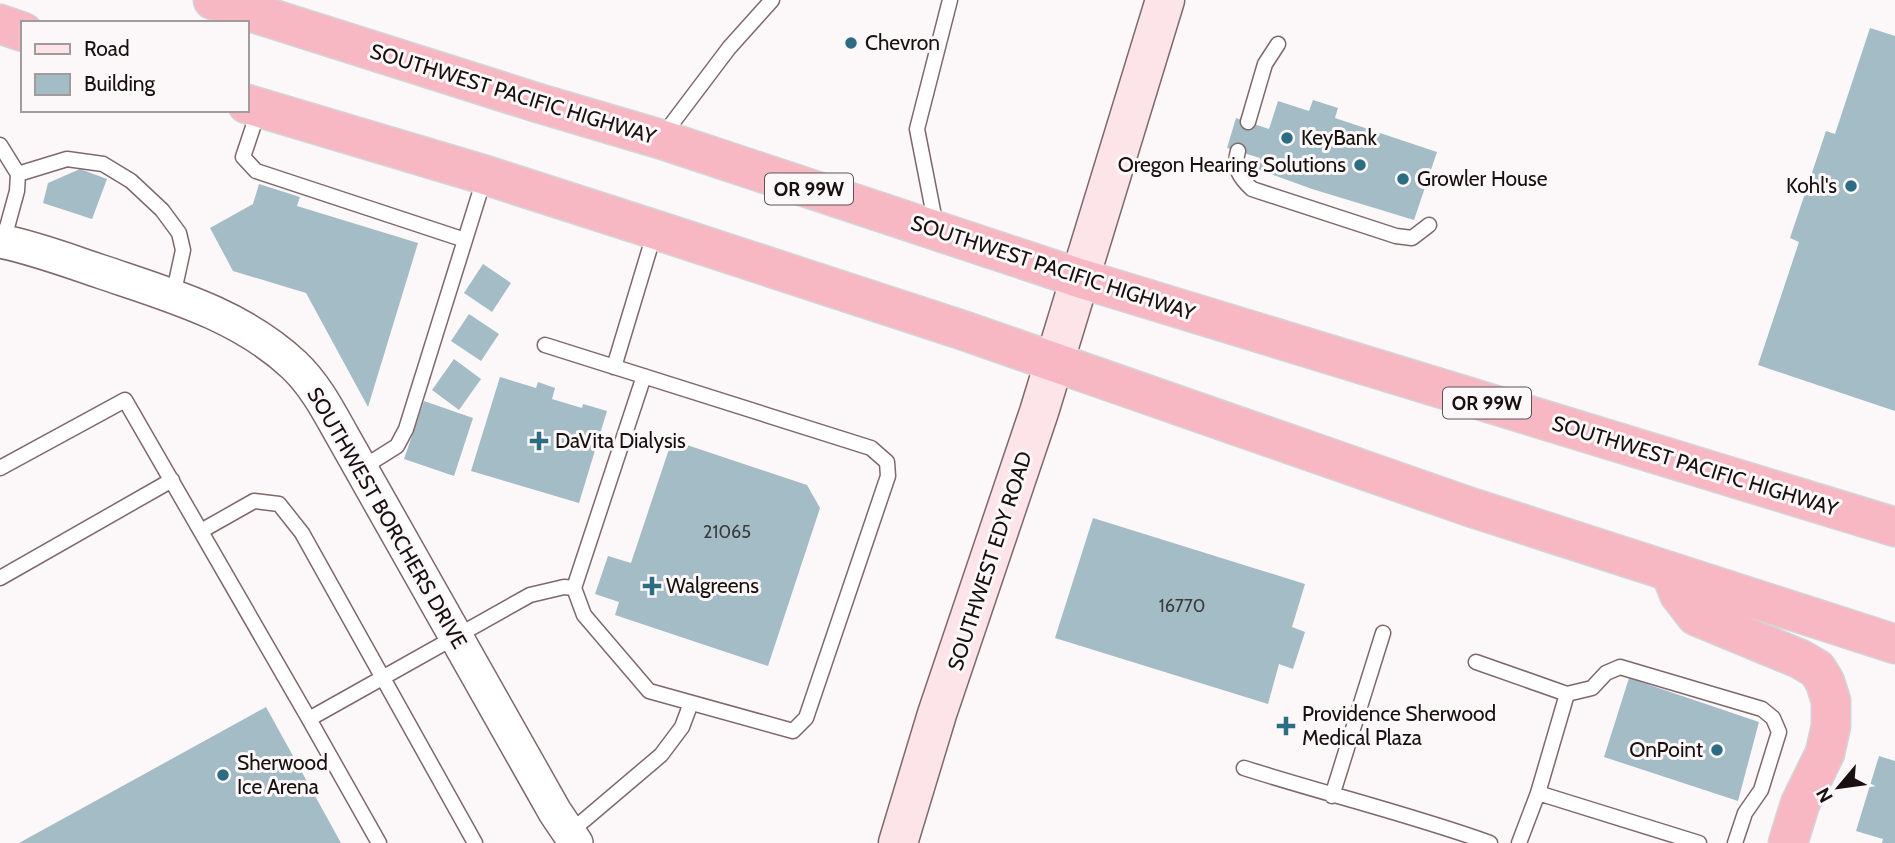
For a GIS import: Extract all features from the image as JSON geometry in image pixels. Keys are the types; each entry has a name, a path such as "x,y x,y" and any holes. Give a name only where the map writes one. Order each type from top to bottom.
{"highway":[{"name":"SOUTHWEST PACIFIC HIGHWAY","path":"213,0 660,139 1079,278 1895,527"},
{"path":"0,24 21,31"},
{"path":"253,106 485,175 656,230 1054,362 1470,507 1895,644"},
{"path":"1671,573 1679,594 1696,616 1800,659 1817,669 1825,682 1831,701 1831,726 1825,753 1800,804 1788,843"}],"main road":[{"name":"SOUTHWEST EDY ROAD","path":"898,843 937,714 1054,362 1165,0"}],"street":[{"name":"SOUTHWEST BORCHERS DRIVE","path":"2,241 50,254 173,296 236,323 269,344 294,366 315,389 362,468 572,838"}],"lane":[{"path":"660,139 729,48 772,0"},
{"path":"937,231 916,129 950,0"},
{"path":"1248,122 1265,64 1278,44"},
{"path":"253,106 243,157 256,171 465,240"},
{"path":"0,145 18,174 17,191 2,241"},
{"path":"1238,151 1236,159 1239,177 1252,188 1396,236 1412,238 1429,225"},
{"path":"18,174 67,159 103,164 131,181 162,210 178,233 183,250 173,296"},
{"path":"362,468 397,446 407,429 485,175"},
{"path":"614,367 656,230"},
{"path":"545,345 644,376 871,448 887,462 888,476 806,718 793,731 649,691 584,615 574,588 644,376"},
{"path":"0,468 125,400 379,843"},
{"path":"0,578 172,480"},
{"path":"201,531 254,501 279,504 302,533 475,843"},
{"path":"309,719 530,594 564,587 574,588"},
{"path":"1332,796 1383,633"},
{"path":"1476,662 1567,694 1592,688 1606,673 1620,667 1762,709 1773,718 1779,733 1761,790 1745,813 1735,843"},
{"path":"1519,843 1538,793 1567,694"},
{"path":"572,838 661,755 682,727 691,703"},
{"path":"1244,768 1332,796 1428,821 1490,843"},
{"path":"1538,793 1699,843"}],"building":[{"name":"Kohl's","path":"1870,28 1895,36 1895,411 1758,365 1799,242 1790,238 1826,131 1835,134"},
{"path":"1313,100 1338,108 1335,118 1437,152 1414,220 1257,169 1260,158 1227,148 1236,118 1269,129 1278,101 1309,111"},
{"path":"80,169 107,179 92,219 43,203 48,183"},
{"path":"259,184 300,197 297,206 418,243 368,407 306,293 233,271 210,228 253,204"},
{"path":"483,264 511,283 492,312 464,293"},
{"path":"469,314 499,334 481,361 451,341"},
{"path":"454,359 481,379 459,410 432,390"},
{"name":"DaVita Dialysis","path":"500,377 536,388 538,382 555,388 552,399 582,408 583,404 607,411 579,503 471,471"},
{"path":"424,401 473,418 454,476 404,459"},
{"name":"Walgreens","path":"672,440 807,485 820,508 768,666 615,615 619,602 595,594 608,556 631,563"},
{"path":"1093,518 1305,584 1292,627 1305,632 1293,669 1279,664 1268,704 1055,638"},
{"path":"1629,678 1759,722 1738,801 1604,757"},
{"name":"Sherwood Ice Arena","path":"266,707 341,843 19,843"},
{"path":"1879,756 1895,761 1895,843 1882,843 1883,839 1856,831"}],"place":[{"name":"Chevron","path":"851,43"},
{"name":"KeyBank","path":"1287,138"},
{"name":"Oregon Hearing Solutions","path":"1360,165"},
{"name":"Growler House","path":"1403,179"},
{"name":"Kohl's","path":"1851,186"},
{"name":"DaVita Dialysis","path":"539,441"},
{"name":"Walgreens","path":"652,586"},
{"name":"Providence Sherwood Medical Plaza","path":"1286,726"},
{"name":"OnPoint","path":"1717,750"},
{"name":"Sherwood Ice Arena","path":"223,775"}]}
